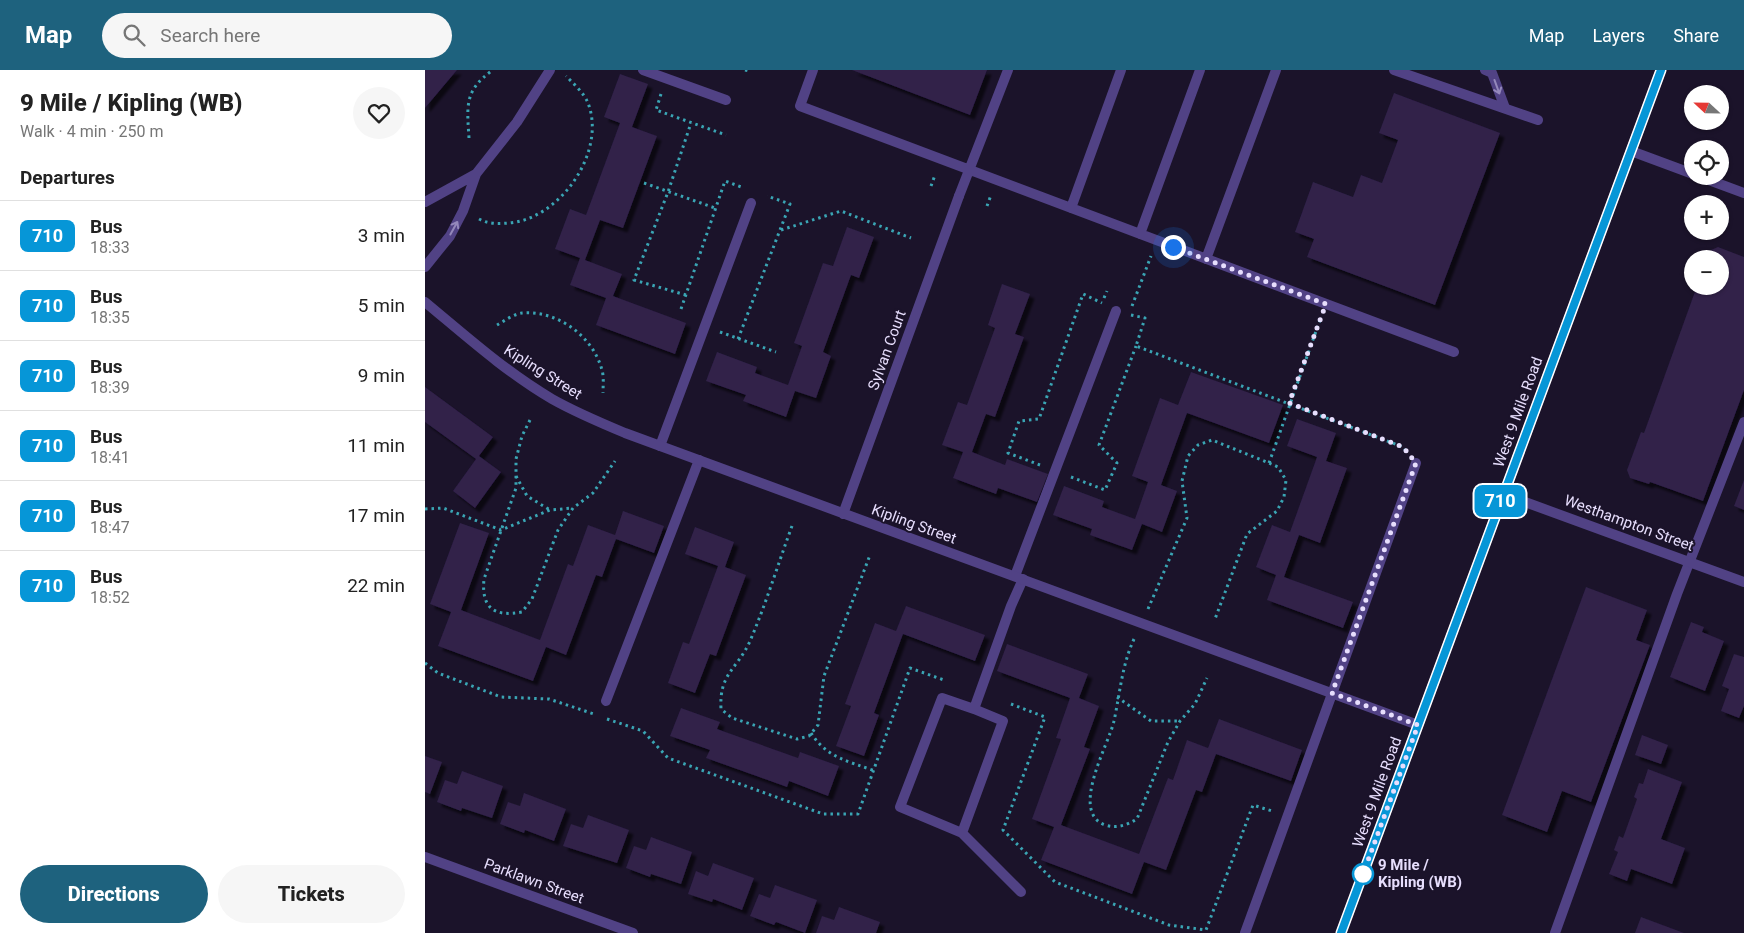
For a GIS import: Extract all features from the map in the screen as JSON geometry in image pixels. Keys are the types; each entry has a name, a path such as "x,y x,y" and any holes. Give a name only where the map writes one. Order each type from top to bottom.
{"main road":[{"name":"West 9 Mile Road","path":"1341,933 1661,70"}],"street":[{"path":"425,267 450,236 463,211 476,174 517,122 550,70"},
{"path":"643,70 726,100"},
{"path":"813,70 800,106 1454,352"},
{"name":"Sylvan Court","path":"843,514 959,196 1008,70"},
{"path":"1071,208 1121,70"},
{"path":"1141,234 1200,70"},
{"path":"1206,259 1276,70"},
{"path":"1394,70 1412,73 1539,120"},
{"path":"1485,70 1492,73 1505,108"},
{"path":"1631,151 1684,171"},
{"path":"425,202 476,174"},
{"path":"1722,185 1744,193"},
{"path":"660,446 751,203"},
{"name":"Kipling Street","path":"425,302 482,350 553,399 617,430 1418,725"},
{"path":"975,709 1019,578 1116,310"},
{"path":"1555,933 1690,562 1744,422"},
{"path":"606,701 699,460"},
{"path":"1245,933 1416,463"},
{"name":"Westhampton Street","path":"1503,494 1744,582"},
{"path":"962,833 1003,721 942,698 900,807 962,833 1021,892"},
{"name":"Parklawn Street","path":"425,857 633,933"}],"path":[{"path":"469,138 467,102 481,78 493,70"},
{"path":"473,216 485,223 518,223 550,208 570,187 583,163 591,141 591,122 588,102 565,76"},
{"path":"664,86 656,110 727,135"},
{"path":"686,295 634,280 668,192 691,122"},
{"path":"644,183 715,208"},
{"path":"780,230 841,211 911,238"},
{"path":"1157,240 1129,314 1145,318 1136,346 1403,447 1416,463"},
{"path":"1269,463 1326,304"},
{"path":"497,325 521,313 558,319 578,331 597,356 603,371 603,393"},
{"path":"715,330 776,352"},
{"path":"530,420 522,436 516,460 516,488 484,579 482,595 490,608 506,615 522,612 532,599 557,530 573,508 593,493 615,460"},
{"path":"1207,678 1195,704 1179,722 1168,742 1145,804 1137,819 1127,825 1112,827 1100,823 1090,808 1090,790 1114,721 1117,697 1129,650 1187,518 1182,482 1188,456 1198,445 1212,440 1278,467 1286,480 1284,497 1277,511 1247,534 1215,620"},
{"path":"516,475 527,496 551,510"},
{"path":"425,509 443,508 501,530 551,510 573,508"},
{"path":"791,526 750,641 727,674 720,692 721,709 732,718 797,739 809,736 818,725 824,676 870,555"},
{"path":"425,664 437,673 501,697 549,698 596,715"},
{"path":"605,718 643,731 668,758 823,814 858,814 875,771 910,668 945,680"},
{"path":"1117,697 1151,721 1179,722"},
{"path":"1008,703 1045,717 1003,830 1055,882 1169,925 1206,930 1253,804 1287,816"},
{"path":"811,733 821,748 875,771"}],"building":[{"path":"425,70 457,70 425,108"},
{"path":"852,70 987,70 970,115"},
{"path":"620,74 648,84 632,127 657,136 623,228 600,220 585,260 622,274 613,296 686,323 675,354 596,325 606,298 570,285 580,258 555,249 570,209 586,215 620,123 604,117"},
{"path":"1394,93 1500,133 1435,305 1307,257 1314,239 1295,232 1313,182 1353,197 1361,175 1382,183 1398,140 1379,133"},
{"path":"847,227 874,237 859,278 851,275 823,352 831,356 816,398 795,391 786,417 743,401 746,395 706,381 717,352 757,367 755,373 788,385 802,346 794,343 823,263 833,266"},
{"path":"1718,247 1726,250 1711,250"},
{"path":"1729,251 1744,257 1744,390 1703,501 1650,482 1649,484 1630,478 1627,470 1641,432 1644,433 1694,295 1729,295"},
{"path":"1002,284 1030,294 1015,334 1024,337 995,417 986,414 972,452 1005,465 1007,459 1048,474 1037,502 998,488 996,494 953,478 963,452 942,445 958,402 967,405 995,328 988,325"},
{"path":"1191,372 1283,405 1269,443 1187,413 1161,485 1177,491 1162,532 1142,524 1132,550 1090,535 1092,529 1053,515 1064,486 1104,501 1102,507 1135,519 1148,482 1132,476 1160,398 1178,405"},
{"path":"425,387 493,437 479,456 501,472 475,508 453,491 476,459 425,422"},
{"path":"1297,419 1336,433 1326,461 1347,468 1320,543 1299,535 1284,577 1353,602 1343,628 1267,600 1276,575 1256,567 1272,525 1290,532 1317,457 1287,446"},
{"path":"1744,480 1744,510 1734,506"},
{"path":"623,511 664,526 654,553 616,539 602,577 596,575 566,655 546,647 533,681 438,646 451,612 430,604 460,523 489,533 461,610 540,640 568,564 573,566 588,525 615,535"},
{"path":"695,527 734,542 725,567 746,575 716,656 710,654 695,693 668,683 683,642 689,644 718,566 685,554"},
{"path":"1586,587 1647,610 1636,640 1650,645 1591,802 1562,791 1547,832 1502,815"},
{"path":"906,606 985,635 975,661 903,634 874,713 879,715 864,756 836,746 851,706 845,704 875,623 896,631"},
{"path":"1691,622 1704,627 1702,632 1724,641 1705,691 1670,677"},
{"path":"1007,644 1088,674 1079,698 1099,706 1084,747 1090,749 1061,825 1139,854 1168,778 1173,780 1187,740 1208,748 1219,719 1302,750 1291,781 1216,754 1202,792 1196,790 1166,870 1144,862 1132,894 1041,860 1054,827 1032,819 1061,739 1056,738 1070,698 997,671"},
{"path":"1734,654 1744,657 1744,706 1739,718 1721,711 1729,689 1722,686"},
{"path":"681,708 720,722 717,729 798,758 800,752 839,766 828,796 789,781 787,787 706,758 710,750 670,736"},
{"path":"1642,735 1668,745 1661,764 1635,755"},
{"path":"425,756 442,762 430,794 425,792"},
{"path":"1648,769 1682,782 1661,839 1685,848 1672,884 1631,869 1627,881 1609,874 1618,852 1614,850 1619,836 1623,838 1637,799 1634,797 1639,783 1643,784"},
{"path":"462,771 503,786 492,818 462,808 461,811 437,802 445,780 457,784"},
{"path":"524,793 566,809 554,841 525,830 524,833 500,824 508,802 520,806"},
{"path":"588,815 629,830 617,863 563,846 571,824 583,828"},
{"path":"651,837 692,852 681,884 651,874 650,877 626,868 634,846 646,850"},
{"path":"713,863 754,878 742,910 713,899 712,902 688,894 696,871 708,876"},
{"path":"775,885 817,900 805,933 776,922 774,925 750,916 759,894 770,898"},
{"path":"839,907 880,922 876,933 816,933 822,916 834,920"},
{"path":"1641,917 1684,933 1635,933"}],"bus line":[{"name":"710","path":"1341,933 1661,70"}],"place":[{"name":"9 Mile / Kipling (WB)","path":"1363,874"}],"route":[{"path":"1173,247 1326,304 1289,403 1403,447 1416,463 1332,693 1418,725 1363,874"}]}
